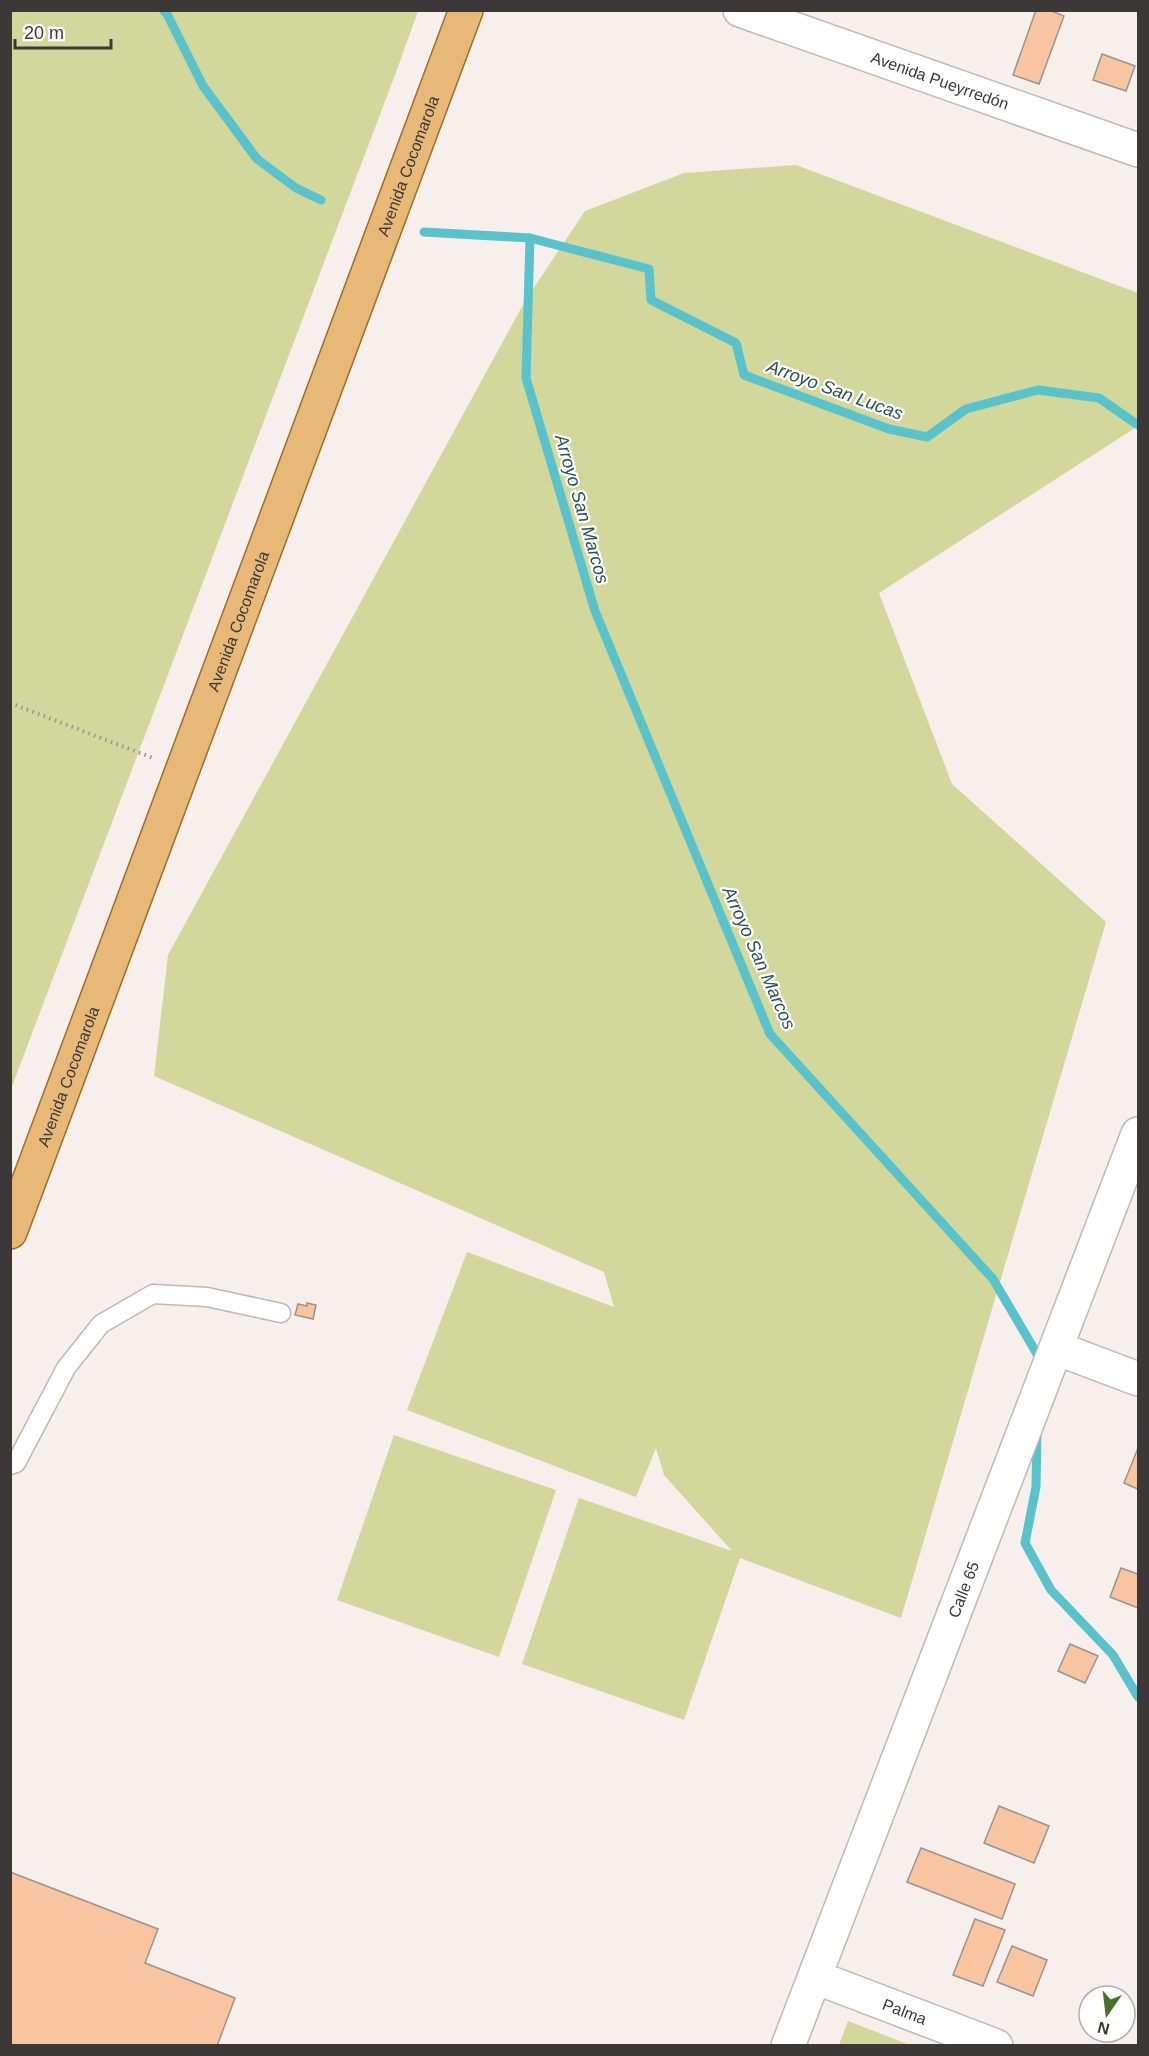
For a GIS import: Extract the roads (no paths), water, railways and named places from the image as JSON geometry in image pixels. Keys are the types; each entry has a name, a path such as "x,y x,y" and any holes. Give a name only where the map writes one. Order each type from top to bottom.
{"main road":[{"name":"Avenida Cocomarola","path":"10,1232 466,10"}],"street":[{"name":"Avenida Pueyrredón","path":"740,10 1138,150"},
{"name":"Calle 65","path":"788,2046 1138,1134"},
{"path":"1056,1348 1138,1379"},
{"name":"Palma","path":"815,1977 996,2046"}],"lane":[{"path":"10,1465 16,1463 66,1368 101,1324 153,1294 207,1297 281,1313"}],"waterway":[{"name":"Arroyo San Lucas","path":"163,10 203,86 257,159 296,188 321,200"},
{"name":"Arroyo San Lucas","path":"424,232 530,238 649,269 651,300 736,343 744,375 889,429 927,437 966,409 1038,390 1099,398 1138,425"},
{"name":"Arroyo San Marcos","path":"530,238 526,378 595,611 770,1034 993,1279 1040,1362"},
{"name":"Arroyo San Marcos","path":"1037,1433 1036,1487 1025,1543 1051,1590 1113,1655 1138,1697"}]}
